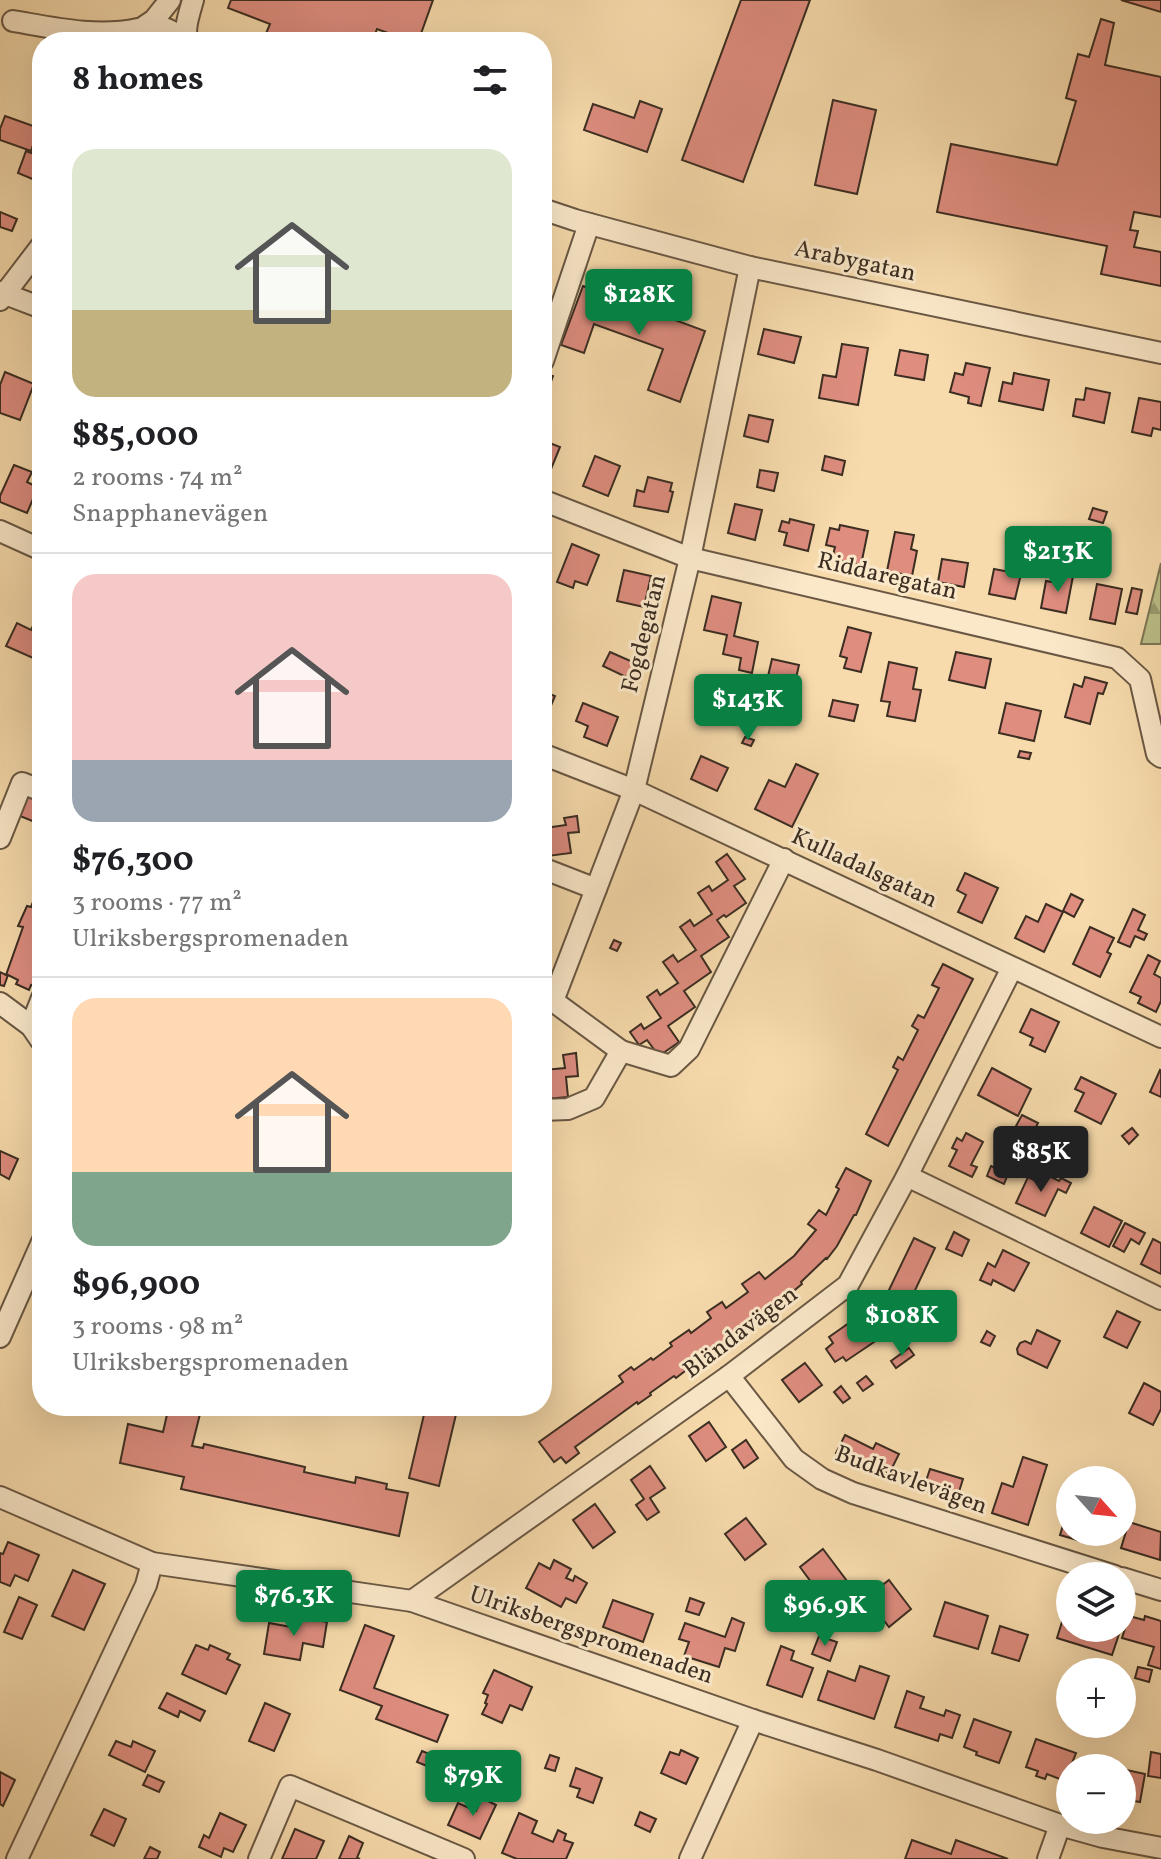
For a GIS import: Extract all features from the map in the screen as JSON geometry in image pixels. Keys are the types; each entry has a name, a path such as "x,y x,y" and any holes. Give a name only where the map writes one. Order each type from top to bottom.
{"street":[{"path":"133,32 154,20 170,0"},
{"path":"185,32 193,0"},
{"path":"6,18 100,32"},
{"path":"6,18 35,32"},
{"path":"123,32 158,26 174,32"},
{"name":"Arabygatan","path":"552,212 750,267 1161,353"},
{"path":"552,334 589,224"},
{"path":"32,258 2,295 32,305"},
{"name":"Fogdegatan","path":"552,988 596,889 634,790 690,558 750,267"},
{"name":"Riddaregatan","path":"552,504 690,558 1117,658 1140,679 1157,754 1161,757"},
{"path":"0,531 32,545"},
{"name":"Kulladalsgatan","path":"552,758 634,790 1161,1037"},
{"path":"0,838 22,783 32,787"},
{"name":"Fogdegatan","path":"552,1003 621,1051 671,1066 689,1049 784,859"},
{"path":"552,872 596,889"},
{"name":"Bländavägen","path":"412,1601 729,1376 848,1285 1012,968"},
{"path":"0,1003 32,1031"},
{"path":"552,1110 568,1109 594,1098 621,1051"},
{"path":"907,1176 1161,1299"},
{"path":"0,1337 32,1265"},
{"name":"Budkavlevägen","path":"729,1376 794,1459 822,1479 853,1493 1071,1562"},
{"name":"Ulriksbergspromenaden","path":"0,1497 152,1563 412,1601 1056,1824"},
{"path":"17,1859 146,1585 152,1563"},
{"path":"1136,1582 1161,1590"},
{"path":"690,1859 753,1720"},
{"path":"259,1859 290,1786 464,1859"},
{"path":"1048,1859 1057,1834"},
{"name":"Ulriksbergspromenaden","path":"1092,1834 1161,1848"}],"green space":[{"path":"1161,563 1161,644 1141,644"}],"building":[{"path":"231,0 433,0 422,32 385,32 377,29 376,32 267,32 270,24 228,8"},
{"path":"741,0 810,0 743,182 682,160"},
{"path":"1121,0 1161,0 1161,12"},
{"path":"1101,19 1114,23 1105,65 1161,77 1161,217 1134,212 1130,230 1138,231 1134,247 1161,252 1161,286 1101,274 1107,246 937,212 951,144 1057,165 1076,101 1066,98 1078,54 1089,57"},
{"path":"833,100 876,110 857,194 815,185"},
{"path":"640,101 662,109 647,152 584,130 593,104 634,118"},
{"path":"5,116 32,126 31,151 0,140"},
{"path":"26,151 32,153 32,179 18,173"},
{"path":"0,212 17,219 12,231 0,227"},
{"path":"583,286 705,331 680,402 648,390 663,349 594,324 584,353 561,345"},
{"path":"764,329 801,337 794,363 758,354"},
{"path":"842,344 868,348 858,405 819,398 823,375 836,377"},
{"path":"900,350 928,355 924,380 895,375"},
{"path":"966,363 990,368 981,406 968,403 969,397 950,392 955,373 963,375"},
{"path":"5,372 32,383 20,420 0,413 0,385"},
{"path":"1014,373 1049,380 1043,410 999,401 1003,382 1012,384"},
{"path":"1086,388 1110,393 1104,423 1073,416 1076,399 1084,400"},
{"path":"1139,398 1161,402 1161,430 1153,428 1151,436 1132,432"},
{"path":"749,415 773,420 768,442 744,436"},
{"path":"552,444 560,447 552,467"},
{"path":"595,456 620,466 608,496 583,486"},
{"path":"825,456 845,461 842,475 822,470"},
{"path":"14,465 32,472 27,482 32,484 32,501 27,513 0,502"},
{"path":"760,470 778,473 774,491 757,487"},
{"path":"648,477 672,483 668,512 634,506 637,490 644,492"},
{"path":"735,504 762,510 755,540 728,533"},
{"path":"1093,508 1107,512 1103,523 1089,519"},
{"path":"790,519 814,525 808,551 784,545 787,533 779,531 782,521 789,523"},
{"path":"840,525 868,531 861,565 832,559 835,547 826,545 830,528 839,530"},
{"path":"895,532 914,535 911,549 917,551 912,576 887,571"},
{"path":"572,544 599,555 587,585 575,581 573,588 557,582"},
{"path":"942,559 968,563 964,587 938,582"},
{"path":"994,569 1021,574 1015,599 989,594"},
{"path":"624,570 651,576 644,607 617,601"},
{"path":"1060,574 1073,576 1066,613 1041,608 1046,581 1058,583"},
{"path":"1097,584 1122,589 1115,624 1090,619"},
{"path":"1132,588 1142,590 1137,614 1126,612"},
{"path":"712,596 741,603 734,636 758,642 752,673 739,670 741,658 723,654 727,635 704,630"},
{"path":"17,623 31,630 32,658 6,646"},
{"path":"848,627 871,633 861,672 844,668 847,658 840,656"},
{"path":"610,652 635,663 628,678 603,666"},
{"path":"956,652 991,659 985,688 949,680"},
{"path":"772,659 799,665 788,702 769,697 771,686 766,685"},
{"path":"889,662 917,668 913,689 921,690 915,721 887,716 890,702 881,701"},
{"path":"1085,677 1107,683 1103,694 1098,693 1090,724 1065,717 1074,684 1082,687"},
{"path":"833,700 858,705 854,721 829,716"},
{"path":"583,703 618,717 607,746 584,737 588,726 576,721"},
{"path":"1006,703 1041,711 1034,741 999,733"},
{"path":"745,737 754,740 751,746 742,743"},
{"path":"1020,751 1031,753 1029,759 1018,757"},
{"path":"701,756 728,768 717,791 691,779"},
{"path":"796,764 818,774 792,827 755,809 769,780 785,787"},
{"path":"28,796 32,798 32,821 20,816"},
{"path":"577,816 579,832 568,833 571,853 552,855 552,827 566,825 564,818"},
{"path":"727,854 745,879 734,886 746,903 717,920 729,937 701,956 711,972 684,991 695,1007 668,1026 679,1042 659,1056 647,1040 639,1045 630,1032 641,1024 644,1029 661,1018 647,997 657,990 660,995 678,983 663,962 673,955 678,962 696,950 680,927 690,920 694,926 712,914 698,893 709,886 712,891 728,880 716,862"},
{"path":"965,873 998,888 982,923 958,912 966,895 957,890"},
{"path":"1071,894 1083,900 1074,917 1063,911"},
{"path":"32,904 32,986 29,990 16,984 18,980 8,975 4,986 0,985 0,972 6,975 23,927 18,926 27,906"},
{"path":"1046,904 1063,912 1044,952 1015,938 1026,916 1038,922"},
{"path":"1133,909 1145,915 1138,930 1147,934 1144,940 1135,936 1130,947 1118,942"},
{"path":"1090,927 1114,938 1107,952 1111,954 1100,977 1073,964"},
{"path":"614,940 621,943 617,951 610,948"},
{"path":"1148,955 1160,961 1154,974 1161,978 1161,1001 1156,1012 1138,1003 1141,997 1130,992"},
{"path":"943,964 973,979 888,1146 866,1134 898,1070 893,1067 898,1057 903,1060 918,1030 912,1026 918,1015 924,1018 939,988 932,985"},
{"path":"1031,1009 1059,1022 1045,1052 1030,1045 1033,1038 1020,1032"},
{"path":"576,1053 578,1076 566,1077 568,1097 552,1098 552,1069 565,1068 563,1055"},
{"path":"992,1068 1031,1089 1018,1116 978,1095"},
{"path":"1161,1071 1161,1097 1150,1092"},
{"path":"1081,1077 1116,1094 1101,1124 1075,1111 1084,1093 1075,1089"},
{"path":"1022,1115 1038,1123 1032,1135 1016,1126"},
{"path":"1132,1128 1138,1135 1129,1144 1122,1136"},
{"path":"966,1133 983,1142 971,1165 977,1167 972,1177 949,1166 957,1150 952,1148 957,1138 962,1141"},
{"path":"1009,1137 1024,1146 1016,1160 1001,1152"},
{"path":"0,1151 18,1159 9,1179 0,1174"},
{"path":"991,1166 1008,1174 1004,1184 987,1176"},
{"path":"846,1168 871,1181 856,1215 827,1259 802,1284 751,1324 749,1322 726,1338 728,1340 688,1366 676,1378 674,1376 575,1447 579,1453 566,1463 561,1457 554,1462 539,1442 623,1382 619,1376 631,1367 634,1370 651,1358 653,1360 672,1346 670,1343 711,1318 707,1312 722,1302 726,1308 748,1292 742,1284 759,1272 765,1279 794,1256 816,1230 808,1224 819,1210 826,1215"},
{"path":"1049,1176 1071,1183 1066,1193 1058,1189 1045,1216 1016,1203 1028,1177 1044,1185"},
{"path":"1094,1207 1122,1221 1109,1247 1081,1233"},
{"path":"1125,1223 1145,1233 1139,1244 1131,1239 1124,1252 1113,1246"},
{"path":"954,1232 969,1240 962,1256 946,1249"},
{"path":"914,1238 935,1248 909,1303 888,1292"},
{"path":"1153,1239 1161,1243 1161,1274 1141,1264"},
{"path":"1003,1250 1029,1263 1014,1291 993,1280 991,1285 980,1280 988,1263 995,1267"},
{"path":"1117,1311 1140,1322 1127,1348 1104,1337"},
{"path":"856,1318 863,1327 870,1322 880,1338 846,1361 843,1357 835,1362 826,1349 833,1343 829,1337"},
{"path":"1037,1330 1060,1341 1047,1368 1018,1354 1020,1343 1025,1341 1031,1344"},
{"path":"987,1331 995,1336 990,1346 981,1342"},
{"path":"909,1348 914,1355 896,1368 891,1361"},
{"path":"805,1363 822,1385 799,1402 782,1380"},
{"path":"866,1376 873,1384 863,1391 857,1383"},
{"path":"1144,1383 1161,1392 1161,1409 1153,1425 1129,1413"},
{"path":"841,1386 850,1398 843,1403 834,1392"},
{"path":"167,1416 200,1416 192,1446 203,1448 204,1444 305,1467 304,1472 355,1483 356,1477 387,1484 386,1489 408,1493 399,1536 181,1489 184,1477 120,1463 128,1424 163,1432"},
{"path":"424,1416 456,1416 439,1486 409,1478"},
{"path":"709,1422 726,1447 706,1461 689,1436"},
{"path":"845,1435 873,1449 876,1443 899,1454 889,1474 867,1463 864,1470 846,1462 848,1459 836,1453"},
{"path":"746,1440 758,1458 744,1468 732,1450"},
{"path":"1023,1457 1047,1465 1028,1525 992,1513 1002,1483 1013,1487"},
{"path":"650,1466 665,1488 650,1498 659,1512 647,1520 636,1505 644,1499 631,1480"},
{"path":"930,1469 963,1479 956,1501 923,1490"},
{"path":"595,1504 615,1532 593,1548 573,1520"},
{"path":"746,1518 766,1544 745,1560 725,1534"},
{"path":"1136,1524 1161,1532 1160,1560 1121,1548 1136,1546"},
{"path":"8,1542 39,1555 28,1581 15,1575 10,1586 0,1582 0,1553 3,1554"},
{"path":"823,1549 847,1581 823,1598 800,1567"},
{"path":"554,1560 571,1569 566,1578 573,1581 575,1576 587,1583 576,1603 566,1598 561,1607 526,1588 539,1563 550,1569"},
{"path":"73,1570 105,1584 84,1630 52,1616"},
{"path":"889,1580 911,1609 889,1627 866,1598"},
{"path":"19,1597 37,1605 22,1639 4,1632"},
{"path":"690,1598 704,1603 699,1615 686,1611"},
{"path":"613,1600 653,1614 643,1642 603,1627"},
{"path":"945,1602 988,1616 978,1649 934,1636"},
{"path":"1145,1616 1161,1621 1161,1669 1148,1665 1154,1647 1136,1642 1136,1618 1144,1620"},
{"path":"299,1617 327,1622 323,1647 303,1643 300,1660 264,1654 269,1623 297,1628"},
{"path":"732,1618 744,1623 735,1651 725,1648 719,1667 684,1656 689,1642 679,1639 685,1623 725,1637"},
{"path":"365,1625 394,1636 374,1688 448,1715 437,1742 376,1719 382,1706 340,1690"},
{"path":"1000,1626 1028,1635 1019,1661 992,1653"},
{"path":"819,1636 837,1642 830,1661 812,1654"},
{"path":"1070,1642 1116,1642 1112,1655"},
{"path":"196,1645 208,1650 210,1645 230,1654 227,1659 240,1665 226,1694 182,1674"},
{"path":"781,1646 794,1651 791,1660 813,1668 802,1697 767,1685"},
{"path":"860,1666 889,1676 874,1719 818,1700 828,1671 855,1681"},
{"path":"1138,1667 1152,1670 1149,1682 1136,1678"},
{"path":"494,1670 532,1687 522,1710 510,1705 502,1723 482,1714 488,1695 483,1693"},
{"path":"907,1691 924,1697 920,1708 944,1716 946,1710 960,1715 952,1738 940,1734 938,1741 895,1727"},
{"path":"167,1693 205,1711 200,1721 180,1711 178,1717 159,1708"},
{"path":"265,1703 290,1714 274,1751 249,1741"},
{"path":"974,1719 1011,1732 999,1763 964,1747"},
{"path":"1036,1739 1076,1753 1056,1754 1056,1778 1047,1774 1045,1779 1036,1776 1038,1771 1026,1767"},
{"path":"116,1741 131,1747 133,1741 155,1751 145,1772 109,1755"},
{"path":"681,1750 698,1758 686,1784 661,1773 670,1752 679,1755"},
{"path":"422,1751 444,1760 439,1771 417,1762"},
{"path":"1151,1752 1161,1754 1161,1778 1148,1776"},
{"path":"550,1755 559,1758 555,1771 545,1768"},
{"path":"576,1768 602,1778 593,1803 577,1797 580,1789 570,1786"},
{"path":"0,1772 15,1780 3,1806 0,1804"},
{"path":"1136,1772 1145,1774 1140,1802 1136,1801"},
{"path":"148,1775 164,1782 159,1792 143,1785"},
{"path":"482,1798 496,1805 480,1839 448,1825 458,1803 476,1811"},
{"path":"104,1809 126,1819 114,1846 91,1835"},
{"path":"640,1812 656,1819 650,1832 635,1825"},
{"path":"220,1813 246,1825 233,1852 224,1848 221,1857 199,1847 204,1835 209,1838"},
{"path":"519,1813 537,1821 532,1833 553,1842 558,1830 566,1834 564,1840 573,1843 566,1859 517,1859 502,1853"},
{"path":"295,1829 324,1841 316,1859 282,1859"},
{"path":"349,1836 363,1843 357,1858 360,1859 339,1859"},
{"path":"912,1840 951,1854 956,1840 1008,1859 905,1859"},
{"path":"150,1847 160,1852 157,1859 144,1859"}]}
